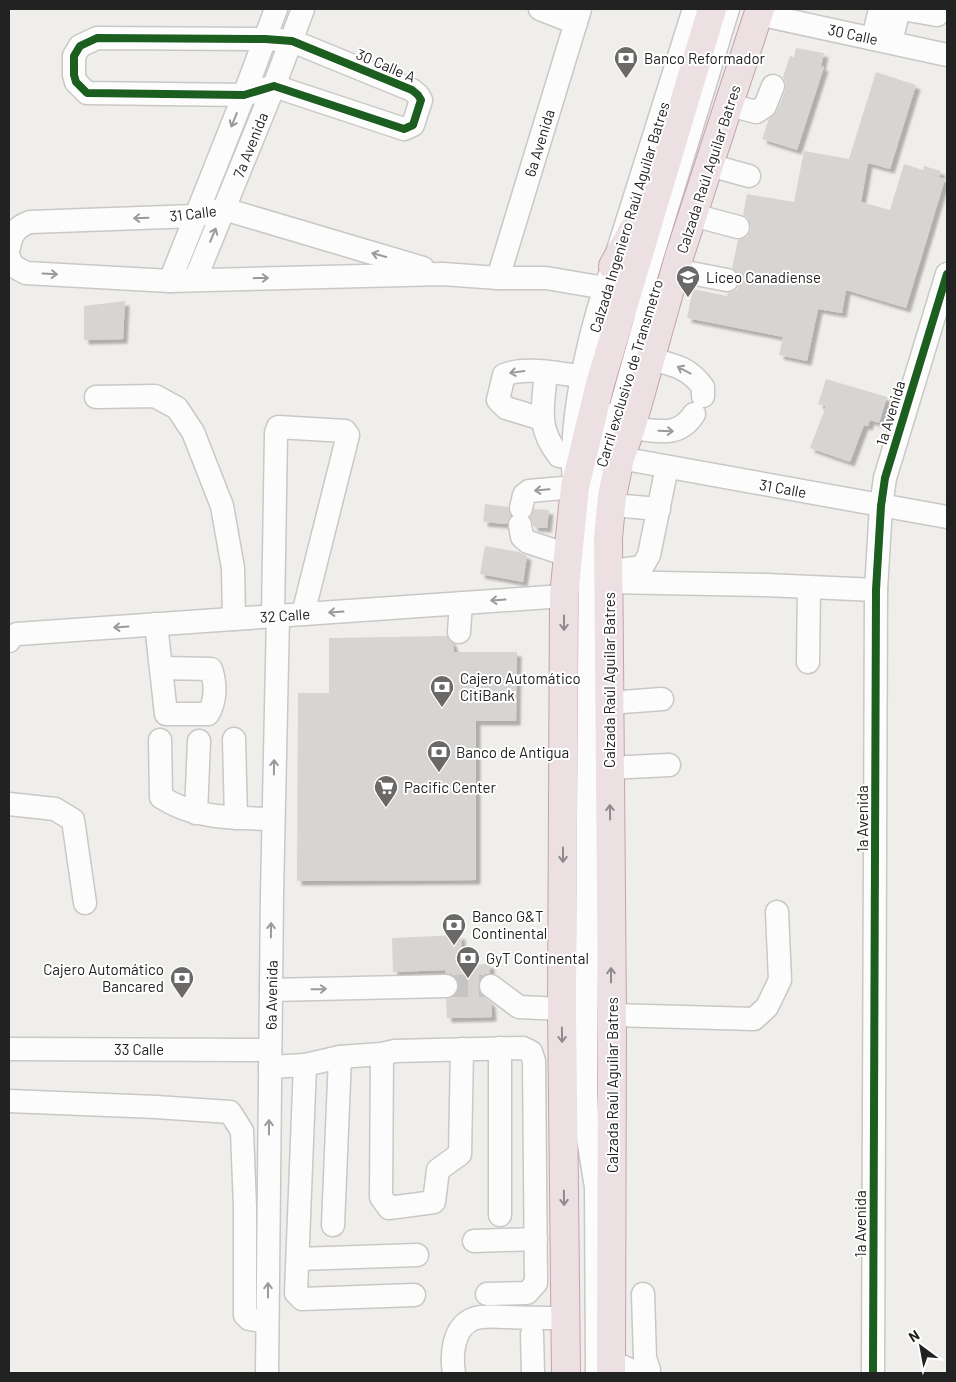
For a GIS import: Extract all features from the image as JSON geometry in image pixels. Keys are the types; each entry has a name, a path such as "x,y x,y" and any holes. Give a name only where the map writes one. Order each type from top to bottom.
{"highway":[{"path":"566,1373 562,1009 564,596 568,555 587,481 600,384 712,9"},
{"name":"Calzada Raúl Aguilar Batres","path":"630,1371 612,1014 608,538 620,458 631,428 675,270 729,105 753,10"},
{"path":"609,277 659,183"}],"street":[{"name":"7a Avenida","path":"170,281 276,9"},
{"name":"7a Avenida","path":"195,280 292,41 303,9"},
{"path":"540,9 578,16"},
{"name":"Calzada Ingeniero Raúl Aguilar Batres","path":"587,481 573,457 583,376 609,277 694,9"},
{"name":"Carril exclusivo de Transmetro","path":"587,481 601,427 728,9"},
{"path":"880,9 882,40"},
{"path":"882,40 902,9 937,15"},
{"name":"Carril exclusivo de Transmetro","path":"587,481 613,435 646,317 753,10"},
{"name":"30 Calle","path":"753,10 947,54"},
{"name":"6a Avenida","path":"498,278 578,16"},
{"name":"30 Calle A","path":"97,38 265,39 292,41 412,90 421,100 412,125 404,129 395,127 274,86 244,95 87,93 76,82 74,75 74,56 80,46 97,38"},
{"path":"729,105 756,112 765,106 773,86"},
{"path":"709,165 749,176"},
{"name":"31 Calle","path":"9,248 14,231 21,225 30,222 195,216 224,209 443,274"},
{"path":"693,214 738,227"},
{"name":"31 Calle","path":"9,258 13,266 26,273 170,281 443,274 498,278 609,277"},
{"path":"675,270 728,280"},
{"name":"1a Avenida","path":"873,1373 876,590 881,506 885,478 947,274"},
{"path":"631,428 673,432 688,423 698,405 703,387 695,376 681,367 650,359"},
{"path":"542,419 506,408 498,400 504,375 528,371 583,376"},
{"path":"546,373 542,419 549,444 558,456 573,457"},
{"path":"96,398 155,396 177,408 193,432 222,506 233,568 234,619"},
{"name":"6a Avenida","path":"267,1373 276,616 276,433 278,427 345,431 348,435 303,614"},
{"name":"31 Calle","path":"620,458 947,517"},
{"path":"608,577 642,567 649,555 667,467"},
{"path":"568,555 528,542 522,537 520,517 524,495 529,492 587,481 590,544 586,1092 588,1139 630,1371"},
{"path":"612,505 659,509"},
{"path":"608,577 876,590"},
{"path":"808,662 809,588"},
{"name":"32 Calle","path":"9,641 11,637 17,634 564,596"},
{"path":"459,632 461,603"},
{"path":"156,624 161,668"},
{"path":"609,703 662,699"},
{"path":"234,739 236,818"},
{"path":"160,740 160,797 174,806 196,813 273,820"},
{"path":"196,813 199,741"},
{"path":"609,768 669,765"},
{"path":"9,804 55,809 73,820 85,903"},
{"path":"612,1014 754,1019 767,1007 780,980 777,912"},
{"path":"271,990 446,986"},
{"path":"491,986 519,1007 562,1009"},
{"path":"500,1048 500,1215"},
{"name":"33 Calle","path":"9,1049 270,1059 305,1065 340,1057 382,1054 395,1051 523,1048 531,1052 534,1062 536,1283 527,1293 487,1294"},
{"path":"382,1054 381,1197 389,1208 434,1202 438,1170 460,1154 462,1050"},
{"path":"333,1225 340,1057"},
{"path":"305,1065 296,1293 302,1299 414,1295"},
{"path":"9,1101 230,1112 242,1131 245,1208 245,1314 249,1319 268,1322"},
{"path":"584,1373 583,1189 588,1139"},
{"path":"302,1172 336,1168"},
{"path":"474,1241 536,1239"},
{"path":"298,1259 417,1254"},
{"path":"630,1371 645,1358 642,1294"},
{"path":"454,1373 452,1359 455,1343 463,1326 473,1319 487,1317 566,1318"},
{"path":"532,1334 533,1373"}],"building":[{"path":"796,48 824,53 821,66 824,67 797,150 762,139 769,119 777,111 785,91 786,84 783,77 790,56 794,57"},
{"path":"876,72 916,85 890,169 868,163 861,202 890,210 904,164 923,170 924,166 941,171 939,177 945,179 906,308 846,290 842,313 818,309 807,361 779,355 783,337 687,318 693,289 727,296 728,293 737,289 740,283 739,275 732,268 738,240 747,237 751,230 748,218 743,215 747,194 794,202 804,151 849,159"},
{"path":"125,301 123,339 84,340 84,306"},
{"path":"826,379 887,397 879,423 870,420 868,426 864,425 850,462 810,448 826,406 818,404"},
{"path":"485,504 508,507 511,516 507,524 483,522"},
{"path":"534,509 549,510 547,528 534,527 530,517"},
{"path":"485,546 519,552 527,556 523,582 480,574"},
{"name":"Pacific Center","path":"447,636 453,644 454,652 517,652 516,721 476,721 476,880 297,881 298,693 329,693 329,638"},
{"name":"GyT Continental","path":"461,935 462,965 490,964 490,973 485,974 481,978 478,985 479,992 491,1003 492,1017 447,1018 446,999 457,993 459,985 457,979 452,974 446,973 445,970 393,972 392,938"}],"tunnel":[{"path":"446,986 491,986"}],"cycle path":[{"path":"97,38 265,39 292,41 412,90 421,100 413,125 404,129 274,86 244,95 87,93 76,82 74,56 80,46 97,38"},
{"path":"873,1373 876,590 881,506 885,478 947,274"}],"place":[{"name":"Banco Reformador","path":"626,79"},
{"name":"Liceo Canadiense","path":"688,298"},
{"name":"Cajero Automático CitiBank","path":"442,708"},
{"name":"Banco de Antigua","path":"439,773"},
{"name":"Pacific Center","path":"386,808"},
{"name":"Banco G&T Continental","path":"454,946"},
{"name":"GyT Continental","path":"468,979"},
{"name":"Cajero Automático Bancared","path":"182,999"}]}
